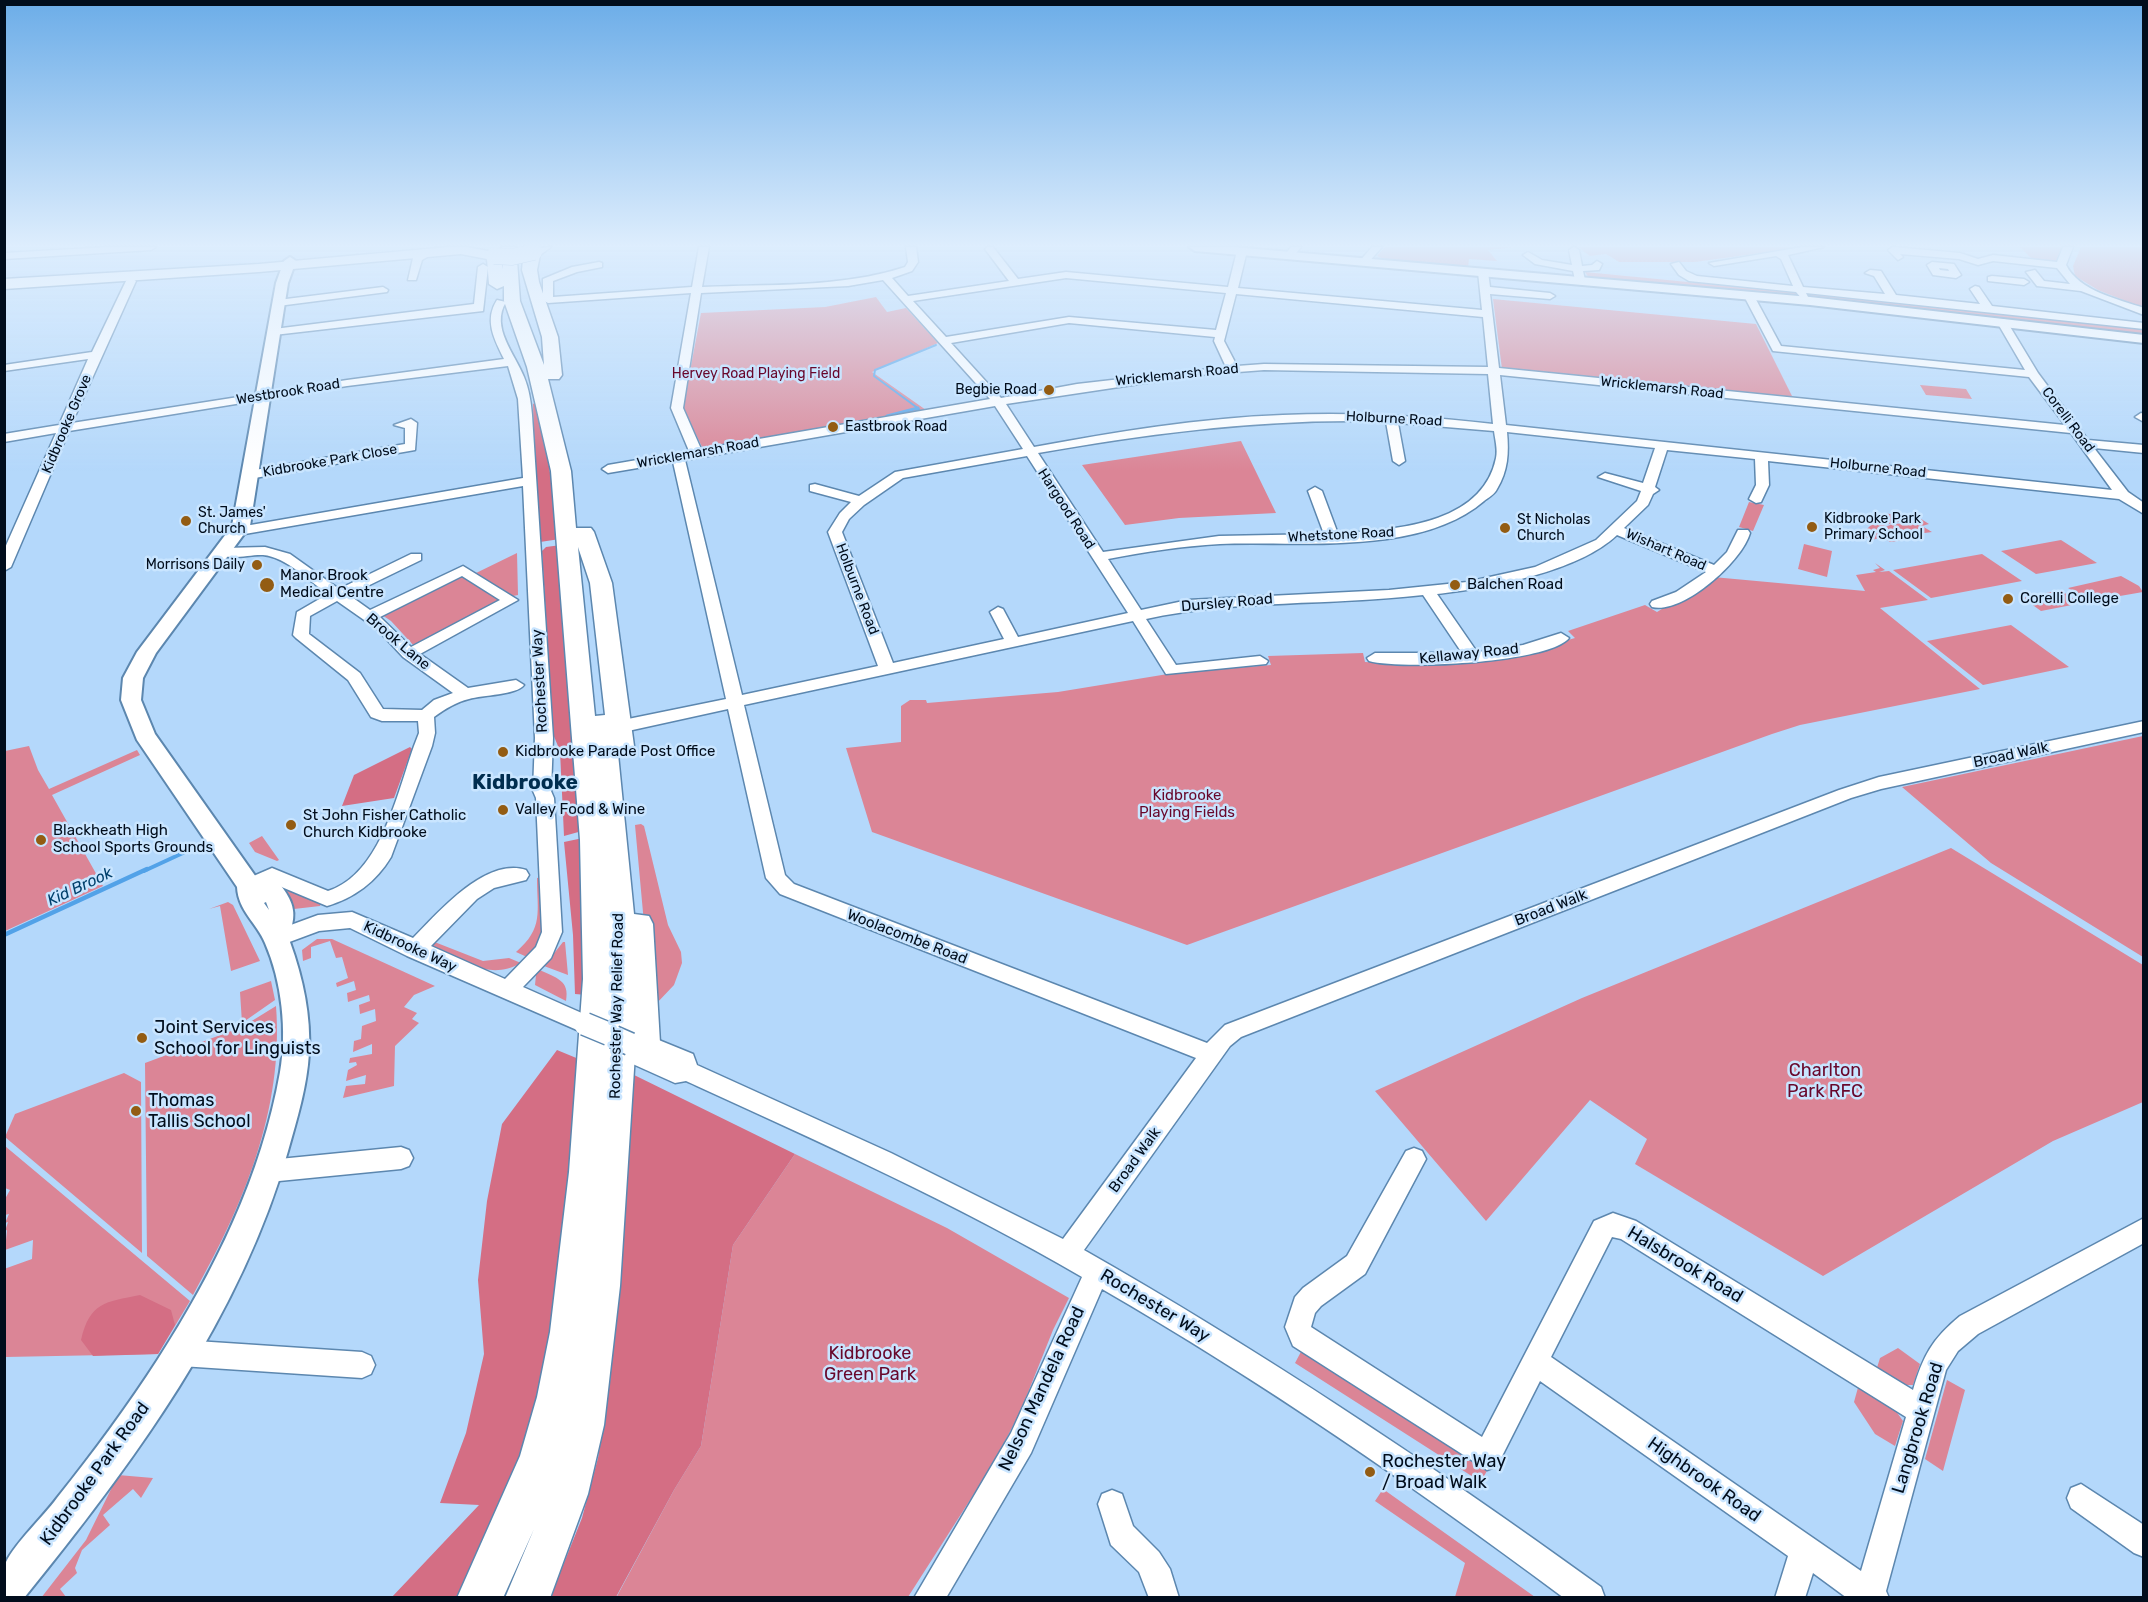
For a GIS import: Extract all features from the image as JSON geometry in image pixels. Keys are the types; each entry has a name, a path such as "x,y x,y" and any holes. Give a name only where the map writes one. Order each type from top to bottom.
{"highway":[{"path":"511,322 515,341 545,376"},
{"name":"Rochester Way Relief Road","path":"527,1598 557,1526 583,1423 595,1344 613,1168 621,976 619,901 584,532 572,443 545,376 530,322"},
{"path":"545,322 550,336 545,376"},
{"name":"Rochester Way Relief Road","path":"479,1598 515,1521 541,1456 557,1397 570,1332 587,1172 599,979 594,840 561,471 545,376"},
{"path":"584,532 601,583 630,820 637,1043"}],"main road":[{"name":"Kidbrooke Park Road","path":"4,1593 96,1476 180,1353 250,1223 269,1171 291,1086 296,1045 294,1011 280,942 261,892 251,895 145,735 132,700 133,678 139,664 239,531 275,322"},
{"path":"2041,322 2144,339"},
{"path":"251,895 250,915 266,951 280,942"}],"street":[{"name":"Kidbrooke Grove","path":"4,567 112,322"},
{"path":"274,332 361,322"},
{"name":"Rochester Way","path":"496,322 524,392 544,738 542,791 546,806 552,932 544,951 507,990 585,1024 637,1043 634,1054 644,1059 675,1073 687,1071 932,1184 1066,1254 1245,1360 1385,1451 1590,1597"},
{"path":"691,322 676,408 697,454"},
{"path":"927,322 998,401"},
{"path":"944,341 1059,322"},
{"path":"1088,322 1220,334"},
{"path":"1223,322 1220,334 1221,348 1232,368"},
{"name":"Whetstone Road","path":"1097,557 1194,542 1332,537 1408,530 1439,522 1467,509 1485,496 1499,476 1503,457 1489,322"},
{"path":"1763,322 1778,349 2033,374"},
{"name":"Corelli Road","path":"2010,322 2033,374 2123,495 2144,510"},
{"path":"2086,322 2144,326"},
{"path":"4,368 96,355"},
{"name":"Westbrook Road","path":"4,438 263,396 510,362"},
{"name":"Wricklemarsh Road","path":"608,469 1113,382 1232,368 1344,366 1495,371 2075,430"},
{"name":"Hargood Road","path":"998,401 1135,615"},
{"name":"Holburne Road","path":"887,669 835,532 841,520 882,484 900,475 1154,430 1306,417 1391,418 1501,427 2123,495"},
{"path":"1391,418 1399,461"},
{"name":"Kidbrooke Park Close","path":"249,476 411,447 411,423 400,425"},
{"path":"2085,443 2144,449"},
{"name":"Dursley Road","path":"735,702 1135,615 1238,600 1429,593 1484,584 1534,571 1580,552 1617,530 1639,509 1652,490 1660,468 1662,445"},
{"path":"1756,499 1761,494 1763,484 1761,456"},
{"name":"Woolacombe Road","path":"678,457 776,878 787,889 1211,1054"},
{"path":"1605,477 1652,490"},
{"path":"239,531 530,481"},
{"path":"814,488 863,501"},
{"path":"1315,491 1332,537"},
{"name":"Wishart Road","path":"1617,530 1715,571"},
{"path":"1657,604 1678,597 1715,571 1736,551 1743,541 1743,533"},
{"name":"Brook Lane","path":"224,552 277,553 368,617 409,654 465,694"},
{"path":"416,557 304,612 301,635 354,677 377,713 390,717 433,710 465,694 516,685"},
{"path":"368,617 463,570 511,600 409,654"},
{"path":"1429,593 1472,656"},
{"path":"998,612 1014,641"},
{"path":"1135,615 1172,670 1260,662"},
{"name":"Kellaway Road","path":"1375,658 1416,660 1472,656 1533,647 1562,638"},
{"name":"Brook Lane","path":"251,895 272,875 321,898 335,898 381,859 444,680"},
{"path":"628,725 735,702"},
{"name":"Broad Walk","path":"1066,1254 1222,1039 1246,1026 1845,794 1869,786 2144,726"},
{"path":"414,950 470,894 488,882 519,875"},
{"name":"Kidbrooke Way","path":"280,942 318,923 352,920 414,950 507,990"},
{"path":"269,1171 401,1158"},
{"name":"Halsbrook Road","path":"1414,1159 1356,1265 1311,1297 1304,1306 1298,1327 1302,1337 1487,1456 1603,1229 1612,1225 1636,1234 1920,1410"},
{"name":"Langbrook Road","path":"1872,1596 1920,1410 1934,1364 1949,1342 1969,1325 2144,1230"},
{"name":"Nelson Mandela Road","path":"928,1598 1022,1443 1097,1272"},
{"path":"180,1353 362,1365"},
{"name":"Highbrook Road","path":"1534,1361 1872,1596"},
{"path":"2080,1498 2144,1543"},
{"path":"1112,1504 1121,1535 1149,1562 1159,1580 1164,1598"},
{"path":"1790,1598 1805,1550"}],"green space":[{"name":"Hervey Road Playing Field","path":"699,322 919,322 938,343 872,372 926,410 703,449 683,408"},
{"path":"1496,322 1732,322 1756,324 1793,398 1502,369"},
{"path":"2023,322 2074,322 2143,327 2143,335"},
{"path":"1920,385 1966,389 1972,399 1926,395"},
{"path":"1241,441 1276,513 1179,518 1125,525 1082,465"},
{"path":"1749,502 1764,505 1753,531 1739,527"},
{"path":"1883,513 1917,514 1907,520 1861,535"},
{"path":"1918,517 1929,524 1922,526 1932,532 1917,534 1919,537 1913,538 1893,524 1907,523"},
{"path":"1892,524 1912,539 1890,542 1883,537 1872,540 1865,537"},
{"path":"2061,540 2097,563 2036,574 2001,551"},
{"path":"1804,544 1832,551 1827,577 1798,569"},
{"path":"517,553 518,595 513,596 474,574"},
{"path":"1982,554 2022,581 1931,598 1893,570"},
{"name":"Kidbrooke Playing Fields","path":"1875,563 1885,570 1879,572 1889,571 1928,600 1880,608 1980,689 1800,725 1772,734 1187,945 872,832 846,748 901,742 901,706 910,700 926,700 927,703 1058,692 1174,673 1271,665 1268,656 1363,653 1365,662 1418,663 1498,656 1575,638 1568,631 1645,605 1657,612 1713,577 1865,591 1856,575 1876,572 1873,570 1880,568"},
{"path":"462,572 506,599 415,647 391,621 379,613"},
{"path":"2121,576 2139,586 2143,592 2091,601 2068,588"},
{"path":"2060,590 2077,601 2077,604 2041,611 2023,598"},
{"path":"2011,625 2069,667 1983,685 1927,641"},
{"path":"2143,736 2143,957 1991,863 1902,787"},
{"name":"Blackheath High School Sports Grounds","path":"29,746 38,770 49,789 137,750 140,755 52,795 103,886 5,931 5,751"},
{"path":"635,825 644,826 668,925 681,952 682,963 674,985 656,1004 646,945"},
{"path":"262,836 279,860 255,852 249,843"},
{"name":"Charlton Park RFC","path":"1951,848 2143,965 2143,1102 2053,1141 1823,1276 1635,1164 1647,1139 1590,1100 1486,1221 1375,1091 1582,998"},
{"path":"542,877 542,935 539,943 527,957 516,952 535,927 538,910 537,878"},
{"path":"282,890 321,904 294,909"},
{"path":"228,902 233,905 260,961 231,971 220,906 209,909"},
{"path":"317,939 332,939 435,986 414,995 404,1007 417,1013 412,1019 419,1023 395,1046 394,1086 343,1098 346,1086 365,1084 366,1075 346,1081 348,1070 357,1065 356,1062 349,1063 350,1058 372,1054 372,1044 353,1052 354,1041 361,1039 362,1026 376,1021 375,1009 360,1014 359,1005 370,1001 369,995 348,1002 347,993 356,990 354,981 337,987 336,983 348,978 342,957 336,958 330,941 311,947 311,958 303,961 302,950"},
{"path":"432,941 483,961 509,958 521,963 510,968 487,970 465,963 433,948"},
{"path":"565,942 568,975 544,966"},
{"path":"540,970 564,984 567,994 566,1001 535,985 536,975"},
{"path":"271,981 275,1000 242,1023 240,992"},
{"path":"276,1006 277,1045 273,1083 256,1156 228,1227 193,1295 147,1256 145,1063 242,1027"},
{"path":"124,1073 141,1082 142,1253 5,1137 15,1114"},
{"path":"5,1146 190,1301 158,1354 5,1357 4,1269 32,1259 33,1240 5,1250 7,1230 5,1231 8,1222 5,1223 9,1214 5,1215 5,1199 10,1190 5,1188"},
{"name":"Kidbrooke Green Park","path":"795,1154 947,1228 1069,1298 1053,1330 1021,1410 995,1461 908,1597 616,1598 674,1490 701,1446 733,1245"},
{"path":"1303,1348 1490,1465 1481,1482 1295,1363"},
{"path":"1898,1348 1920,1364 1913,1385 1898,1385 1876,1371 1880,1358"},
{"path":"1947,1380 1965,1390 1943,1471 1925,1459"},
{"path":"1859,1384 1891,1404 1903,1421 1895,1446 1875,1434 1854,1402"},
{"path":"118,1475 153,1478 141,1498 133,1489 103,1515 110,1525 82,1550 75,1568 77,1573 60,1589 66,1597 41,1598 86,1540"},
{"path":"1383,1489 1535,1597 1455,1597 1465,1563 1375,1501"}],"shaded area":[{"path":"539,400 560,539 540,542 535,488 533,404"},
{"path":"561,545 582,831 564,836 560,751 553,734 542,551 546,547"},
{"path":"410,747 412,749 394,798 342,806 354,775"},
{"path":"583,838 587,995 575,994 573,935 564,842"},
{"path":"557,1050 586,1062 541,1406 465,1597 391,1598 479,1505 440,1503 466,1433 484,1354 478,1280 487,1201 502,1124"},
{"path":"628,1072 795,1154 733,1245 701,1446 674,1490 616,1597 550,1598 582,1518 598,1458 610,1382 625,1182"},
{"path":"140,1295 171,1310 175,1325 158,1354 93,1356 81,1340 94,1311 108,1302"}],"waterway":[{"name":"Kid Brook","path":"918,408 874,376 875,370 936,345"},
{"name":"Kid Brook","path":"887,416 918,408"},
{"name":"Kid Brook","path":"916,410 918,408"},
{"name":"Kid Brook","path":"144,871 198,846"},
{"name":"Kid Brook","path":"4,935 147,869"}],"place":[{"name":"Begbie Road","path":"1049,390"},
{"name":"Eastbrook Road","path":"833,427"},
{"name":"St. James' Church","path":"186,521"},
{"name":"Kidbrooke Park Primary School","path":"1812,527"},
{"name":"St Nicholas Church","path":"1505,528"},
{"name":"Morrisons Daily","path":"257,565"},
{"name":"Manor Brook Medical Centre","path":"267,585"},
{"name":"Balchen Road","path":"1455,585"},
{"name":"Corelli College","path":"2008,599"},
{"name":"Kidbrooke Parade Post Office","path":"503,752"},
{"name":"Valley Food & Wine","path":"503,810"},
{"name":"St John Fisher Catholic Church Kidbrooke","path":"291,825"},
{"name":"Blackheath High School Sports Grounds","path":"41,840"},
{"name":"Joint Services School for Linguists","path":"142,1038"},
{"name":"Thomas Tallis School","path":"136,1111"},
{"name":"Rochester Way / Broad Walk","path":"1370,1472"}],"district":[{"name":"Kidbrooke","path":"525,783"}]}
